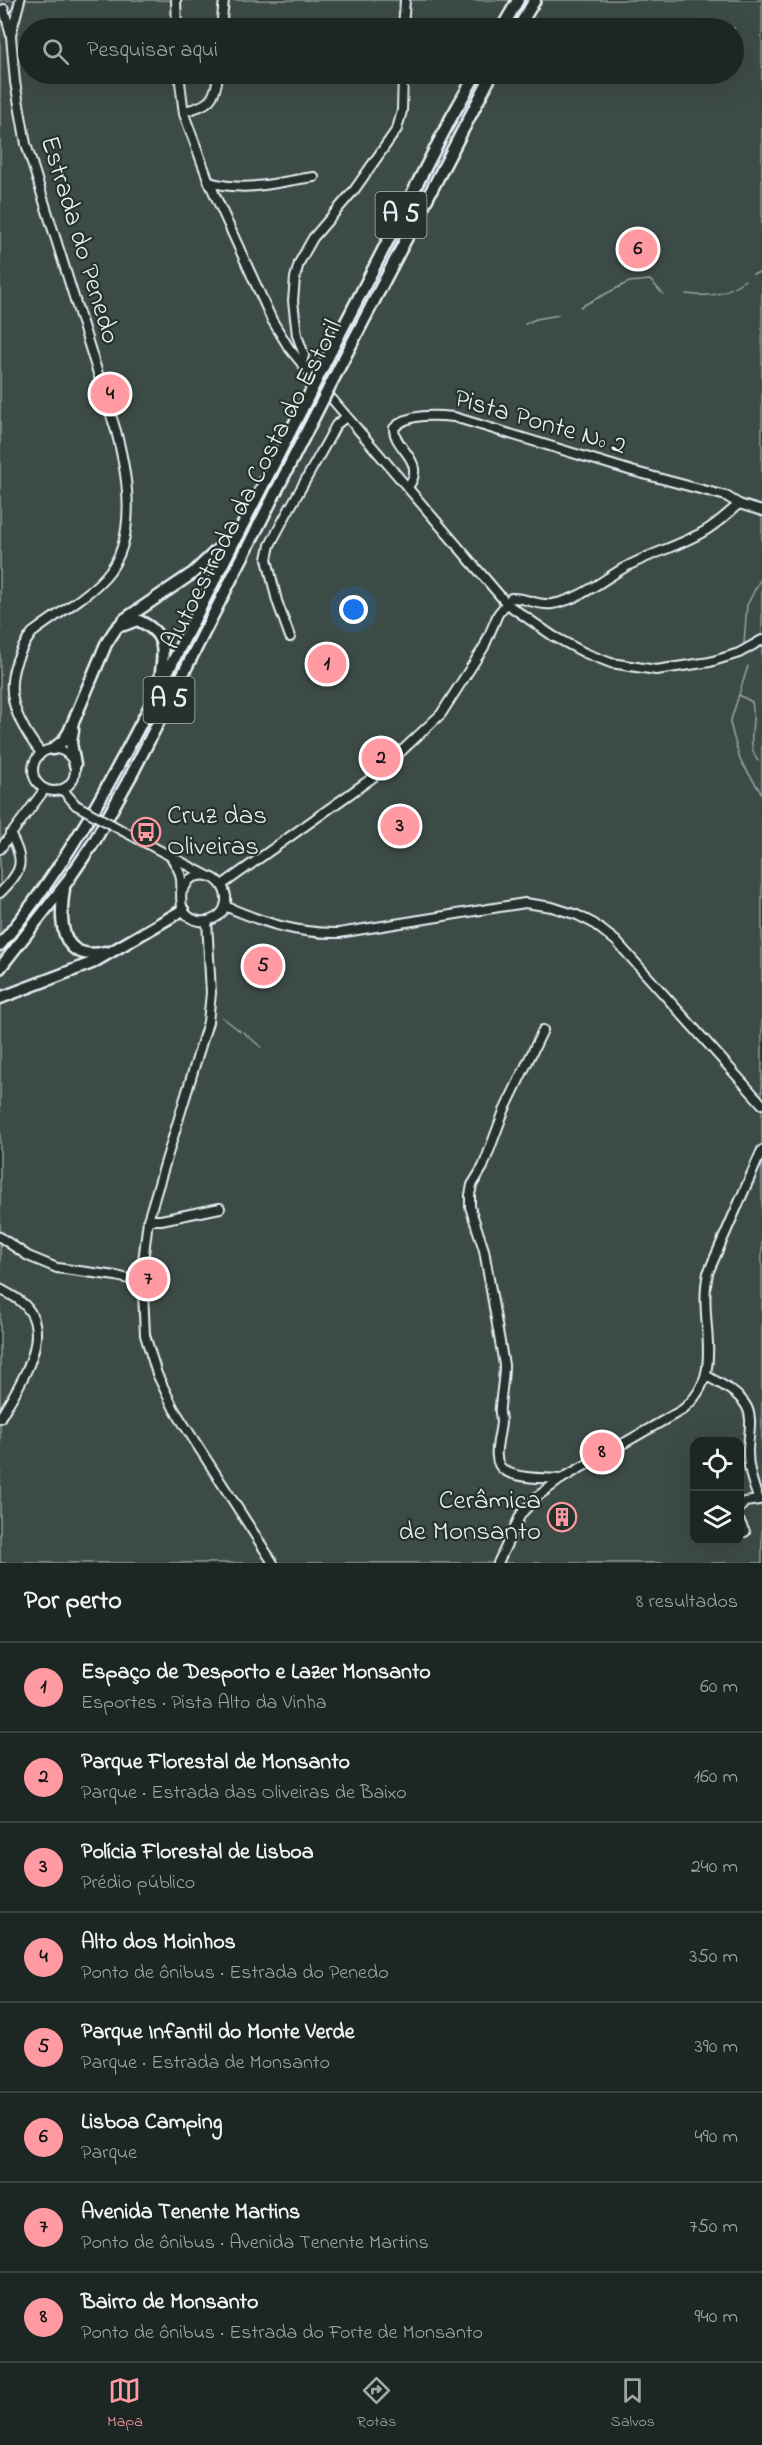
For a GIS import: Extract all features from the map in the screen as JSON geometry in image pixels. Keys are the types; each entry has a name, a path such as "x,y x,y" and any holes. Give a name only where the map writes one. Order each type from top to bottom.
{"highway":[{"path":"508,18 518,0"},
{"path":"524,18 535,0"},
{"name":"Autoestrada da Costa do Estoril","path":"0,945 53,878 83,832 470,84"},
{"name":"Autoestrada da Costa do Estoril","path":"0,968 64,886 94,842 134,770 487,84"},
{"path":"53,749 69,732 106,644 115,630 125,619 193,573 242,526"},
{"path":"75,765 71,743 73,731 108,646 125,624 137,620 157,633 164,646 159,688"},
{"path":"64,886 60,916 63,932 68,942 88,954 114,949"},
{"path":"0,998 75,971 183,910"}],"street":[{"path":"176,0 177,18"},
{"path":"222,18 224,0"},
{"path":"404,18 405,0"},
{"path":"1,7 13,9 20,2"},
{"name":"Estrada do Penedo","path":"11,36 20,2"},
{"name":"Estrada do Penedo","path":"1,7 11,36 15,82 26,144 116,432 125,469 127,499 122,549 114,565 100,582 21,643 8,664 6,691 9,708 41,753"},
{"path":"180,84 184,111 209,182 268,312 290,348 346,417 507,604 553,636 585,653 611,663 635,668 657,670 710,663 739,653 762,640"},
{"path":"184,111 210,101 215,93 216,84"},
{"path":"302,364 304,355 297,335 293,301 299,263 313,238 356,189 397,129 402,111 403,84"},
{"path":"209,182 246,189 314,177"},
{"name":"Pista Ponte Nº 2","path":"408,487 412,481 413,467 411,459 394,433 394,428 398,423 414,418 441,416 454,417 632,471 726,496 739,504"},
{"path":"290,637 271,582 267,559 270,545 336,425 346,417"},
{"path":"222,885 375,776 441,714 484,647 496,619 511,598 537,604 553,604 592,589 622,569 702,533 739,504 762,511"},
{"path":"53,749 69,754 75,765 74,778 62,789 51,791 35,780 33,772 36,760 41,753 53,749"},
{"path":"0,849 45,789"},
{"path":"62,789 76,805 212,877 222,885 226,897 225,906 218,916 207,921 193,919 183,910 181,875 171,857"},
{"path":"0,893 16,875 20,866 20,850 10,834"},
{"path":"181,893 186,883 195,877 212,877"},
{"path":"225,906 266,923 319,933 339,933 525,903 566,910 593,923 616,941 762,1104"},
{"path":"207,921 211,993 208,1022 148,1220 142,1282 146,1335 166,1394 273,1563"},
{"path":"543,1030 504,1111 483,1167 472,1185 470,1202 484,1250 504,1365 501,1421 497,1445 498,1462 505,1471 526,1476 561,1479"},
{"path":"498,1563 521,1514 538,1496 561,1479 682,1410 697,1396 707,1376 704,1292 708,1273 762,1150"},
{"path":"148,1220 161,1220 220,1208"},
{"path":"0,1237 19,1251 57,1268 142,1282"},
{"path":"0,1289 22,1302 33,1318 36,1345 32,1358 0,1418"},
{"path":"707,1376 731,1390 745,1403 750,1412 748,1456 752,1483 759,1500 744,1503"}],"shaded area":[{"path":"0,0 762,0 762,1563 0,1563"}],"waterway":[{"path":"753,274 762,272"},
{"path":"580,307 629,282 650,280 663,294"},
{"path":"686,294 717,294 745,280"},
{"path":"525,324 536,319 559,315"},
{"path":"744,643 747,605 762,576"},
{"path":"748,666 730,723 740,760 762,794"},
{"path":"739,695 752,702 752,747 758,761"},
{"path":"222,1017 240,1031"},
{"path":"243,1032 261,1047"}],"place":[{"name":"Lisboa Camping","path":"638,249"},
{"name":"Alto dos Moinhos","path":"110,394"},
{"name":"Espaço de Desporto e Lazer Monsanto","path":"327,664"},
{"name":"Parque Florestal de Monsanto","path":"381,758"},
{"name":"Polícia Florestal de Lisboa","path":"400,826"},
{"name":"Cruz das Oliveiras","path":"146,832"},
{"name":"Parque Infantil do Monte Verde","path":"263,966"},
{"name":"Avenida Tenente Martins","path":"148,1279"},
{"name":"Bairro de Monsanto","path":"602,1452"},
{"name":"Cerâmica de Monsanto","path":"562,1517"}]}
